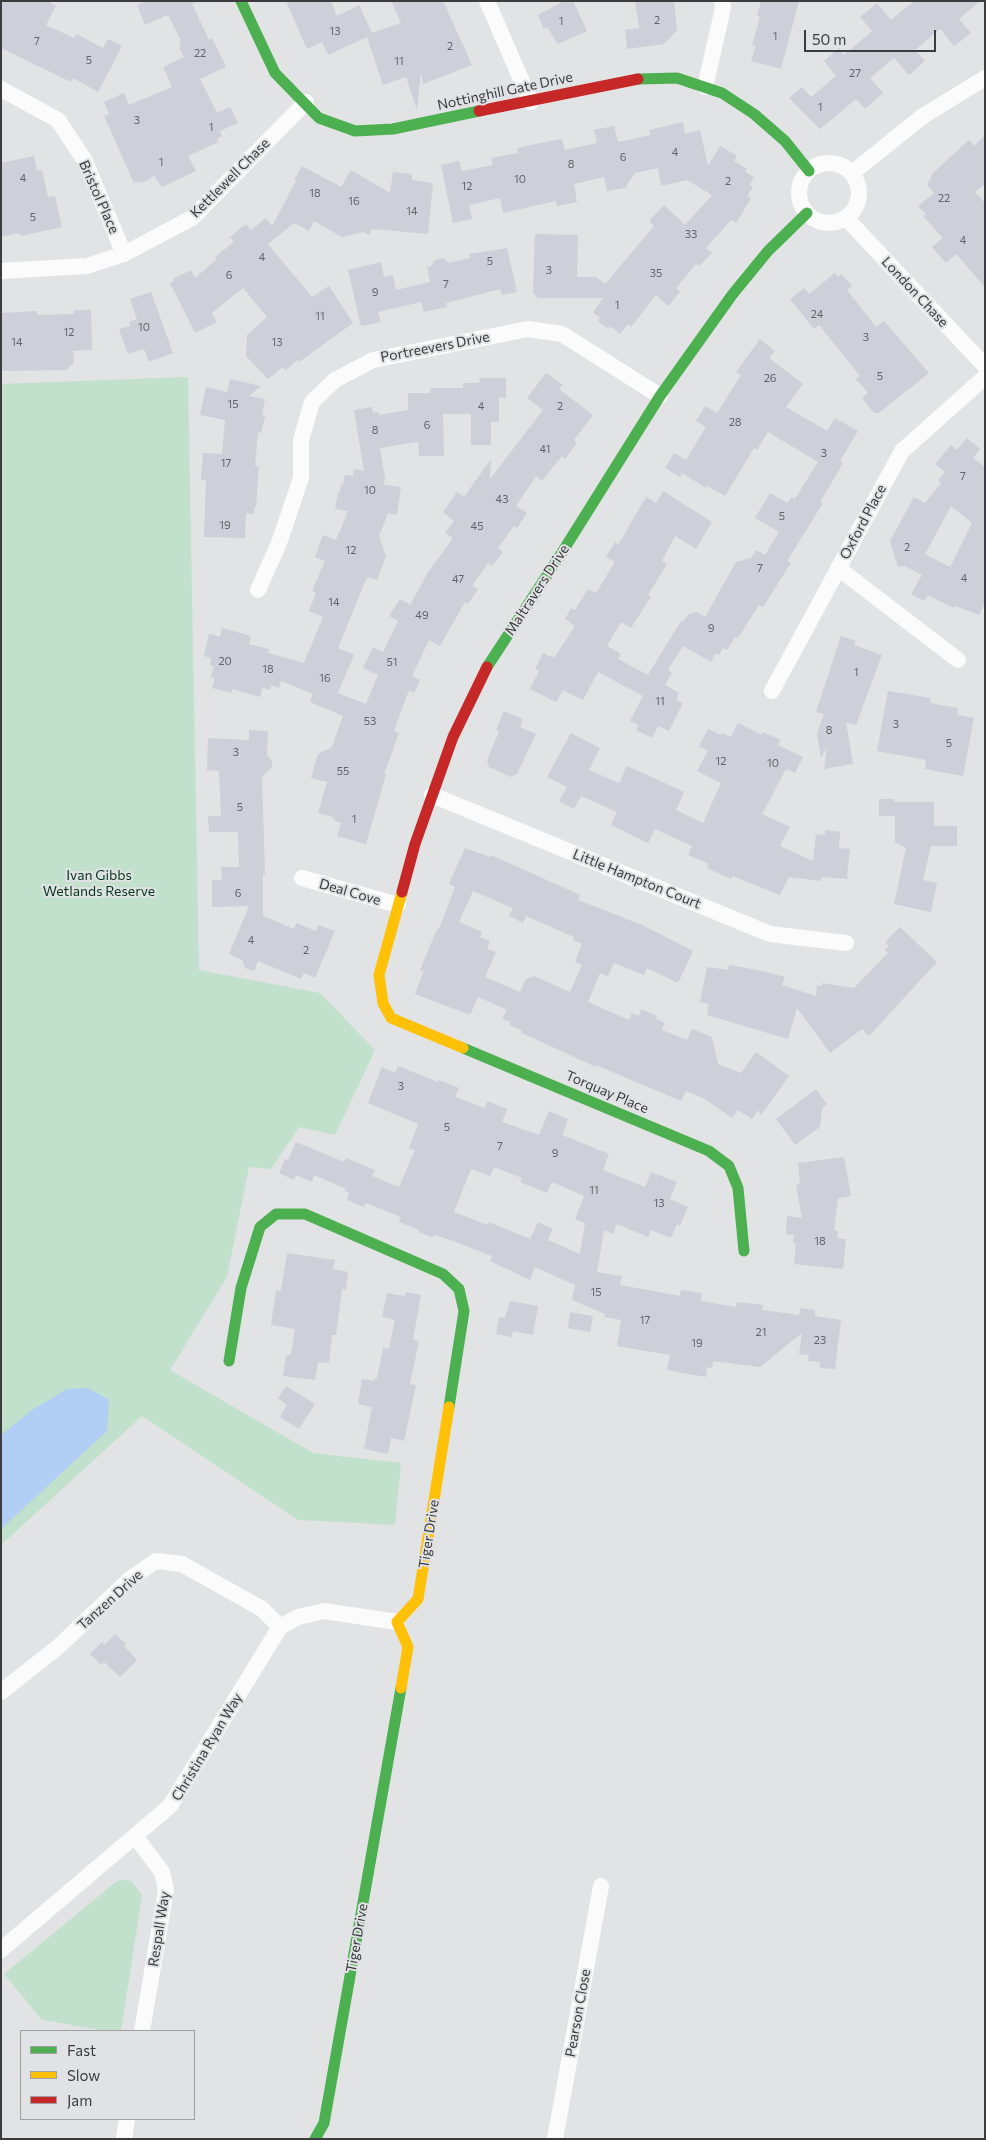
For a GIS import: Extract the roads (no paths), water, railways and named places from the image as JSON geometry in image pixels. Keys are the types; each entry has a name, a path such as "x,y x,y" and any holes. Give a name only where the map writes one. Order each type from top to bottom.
{"street":[{"name":"Nottinghill Gate Drive","path":"241,1 275,73 306,102 319,118 355,131 393,129 642,78 677,78 722,93 754,114 785,142 809,171"},
{"path":"487,1 530,102"},
{"path":"705,87 723,8 722,1"},
{"path":"852,174 923,116 985,78"},
{"name":"Bristol Place","path":"1,89 58,120 85,161 124,254"},
{"name":"Kettlewell Chase","path":"1,271 87,266 124,254 192,218 306,102"},
{"path":"831,163 842,166 852,174 858,184 859,197 855,209 846,218 832,223 818,221 806,213 800,199 800,184 809,171 819,165 831,163"},
{"name":"Maltravers Drive","path":"392,1018 383,1003 379,975 398,905 415,844 453,737 491,659 660,396 732,295 768,251 806,213"},
{"name":"London Chase","path":"846,218 985,366"},
{"name":"Portreevers Drive","path":"258,590 279,543 301,478 301,440 312,402 335,380 373,360 528,329 562,334 660,396"},
{"name":"Oxford Place","path":"772,691 902,451 985,377"},
{"path":"838,568 958,660"},
{"name":"Little Hampton Court","path":"432,795 770,934 846,943"},
{"name":"Deal Cove","path":"302,878 398,905"},
{"name":"Torquay Place","path":"392,1018 709,1151 729,1166 738,1188 744,1251"},
{"name":"Tiger Drive","path":"229,1361 242,1288 260,1227 276,1214 305,1214 443,1274 459,1288 464,1310 418,1599 397,1622 408,1648 325,2131 316,2139"},
{"name":"Tanzen Drive","path":"1,1692 58,1648 131,1578 156,1561 182,1564 262,1609 280,1627"},
{"path":"280,1627 298,1617 324,1611 397,1622"},
{"name":"Christina Ryan Way","path":"1,1950 170,1806 280,1627"},
{"name":"Respall Way","path":"135,1836 162,1872 166,1890 142,2030"},
{"name":"Pearson Close","path":"555,2139 602,1886"},
{"path":"124,2139 127,2120"}],"water":[{"path":"88,1388 109,1400 107,1431 1,1529 1,1435 32,1410 67,1389"}],"park label":[{"name":"Ivan Gibbs Wetlands Reserve","path":"99,884"}]}
